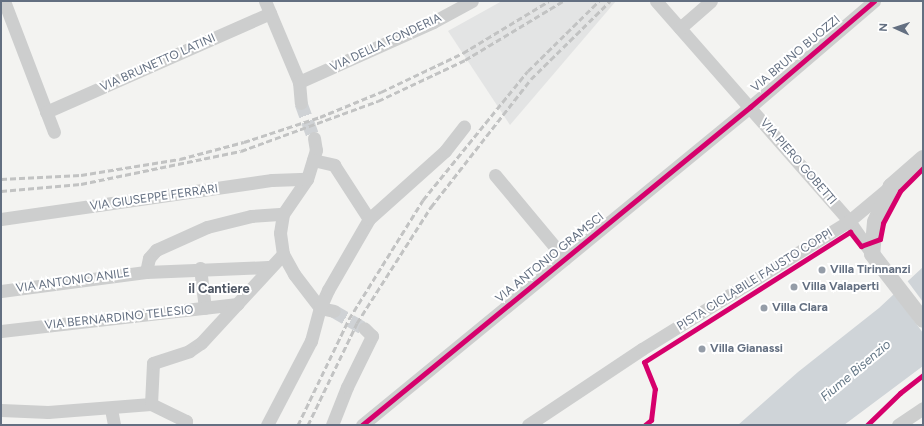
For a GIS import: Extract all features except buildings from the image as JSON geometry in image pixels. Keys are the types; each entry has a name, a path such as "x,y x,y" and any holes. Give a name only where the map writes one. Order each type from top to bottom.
{"street":[{"name":"VIA DELLA FONDERIA","path":"299,82 433,22 472,1"},
{"name":"VIA PIERO GOBETTI","path":"656,1 849,221 872,254"},
{"path":"680,28 711,1"},
{"name":"VIA BRUNO BUOZZI","path":"750,107 874,1"},
{"path":"6,2 54,132"},
{"path":"268,7 299,82 301,103"},
{"name":"VIA BRUNETTO LATINI","path":"46,112 268,7"},
{"name":"VIA ANTONIO GRAMSCI","path":"362,425 750,107"},
{"path":"267,425 311,341 320,308 369,219 445,151 464,127"},
{"path":"314,138 313,160 307,179 283,214 280,233 282,254 294,274 320,308 334,312"},
{"path":"528,425 642,349 849,221 923,158"},
{"path":"313,160 334,165 369,219"},
{"path":"495,175 565,259"},
{"name":"VIA GIUSEPPE FERRARI","path":"1,219 272,180 307,179"},
{"path":"891,186 875,222 872,254 923,320"},
{"name":"VIA ANTONIO ANILE","path":"146,272 149,258 156,250 207,227 251,216 283,214"},
{"path":"151,404 153,363 189,351 201,343 237,304 268,267 282,254"},
{"name":"VIA ANTONIO ANILE","path":"1,291 146,272 200,268 268,267"},
{"path":"200,268 204,308"},
{"name":"VIA BERNARDINO TELESIO","path":"1,331 237,304"},
{"path":"332,425 347,387 372,336 364,328"},
{"path":"1,410 111,409 151,404 186,421 184,425"},
{"path":"898,425 923,408"},
{"path":"111,409 114,425"}],"shaded area":[{"path":"502,1 616,1 510,125 448,31"}],"water":[{"name":"Fiume Bisenzio","path":"923,267 923,366 844,425 738,425 798,372 879,308"}],"pier":[{"path":"906,279 923,302 923,333 893,292"}],"tunnel":[{"path":"301,103 314,138"},
{"path":"334,311 364,328"}],"railway":[{"path":"1,179 81,175 180,159 244,142 320,117 381,92 463,53 549,1"},
{"path":"1,191 81,184 241,151 378,101 465,60 563,1"},
{"path":"298,425 349,319 423,200 528,71 599,1"},
{"path":"308,425 357,323 431,207 531,79 610,1"}],"cycle path":[{"path":"362,425 750,107 874,1"},
{"name":"PISTA CICLABILE FAUSTO COPPI","path":"645,425 651,420 655,389 644,362 850,232 861,246 880,239 883,223 900,191 923,168"},
{"path":"867,425 900,393 923,375"}],"place":[{"name":"Villa Tirinnanzi","path":"822,270"},
{"name":"Villa Valaperti","path":"794,287"},
{"name":"Villa Clara","path":"764,308"},
{"name":"Villa Gianassi","path":"702,349"}],"district":[{"name":"il Cantiere","path":"219,289"}]}
